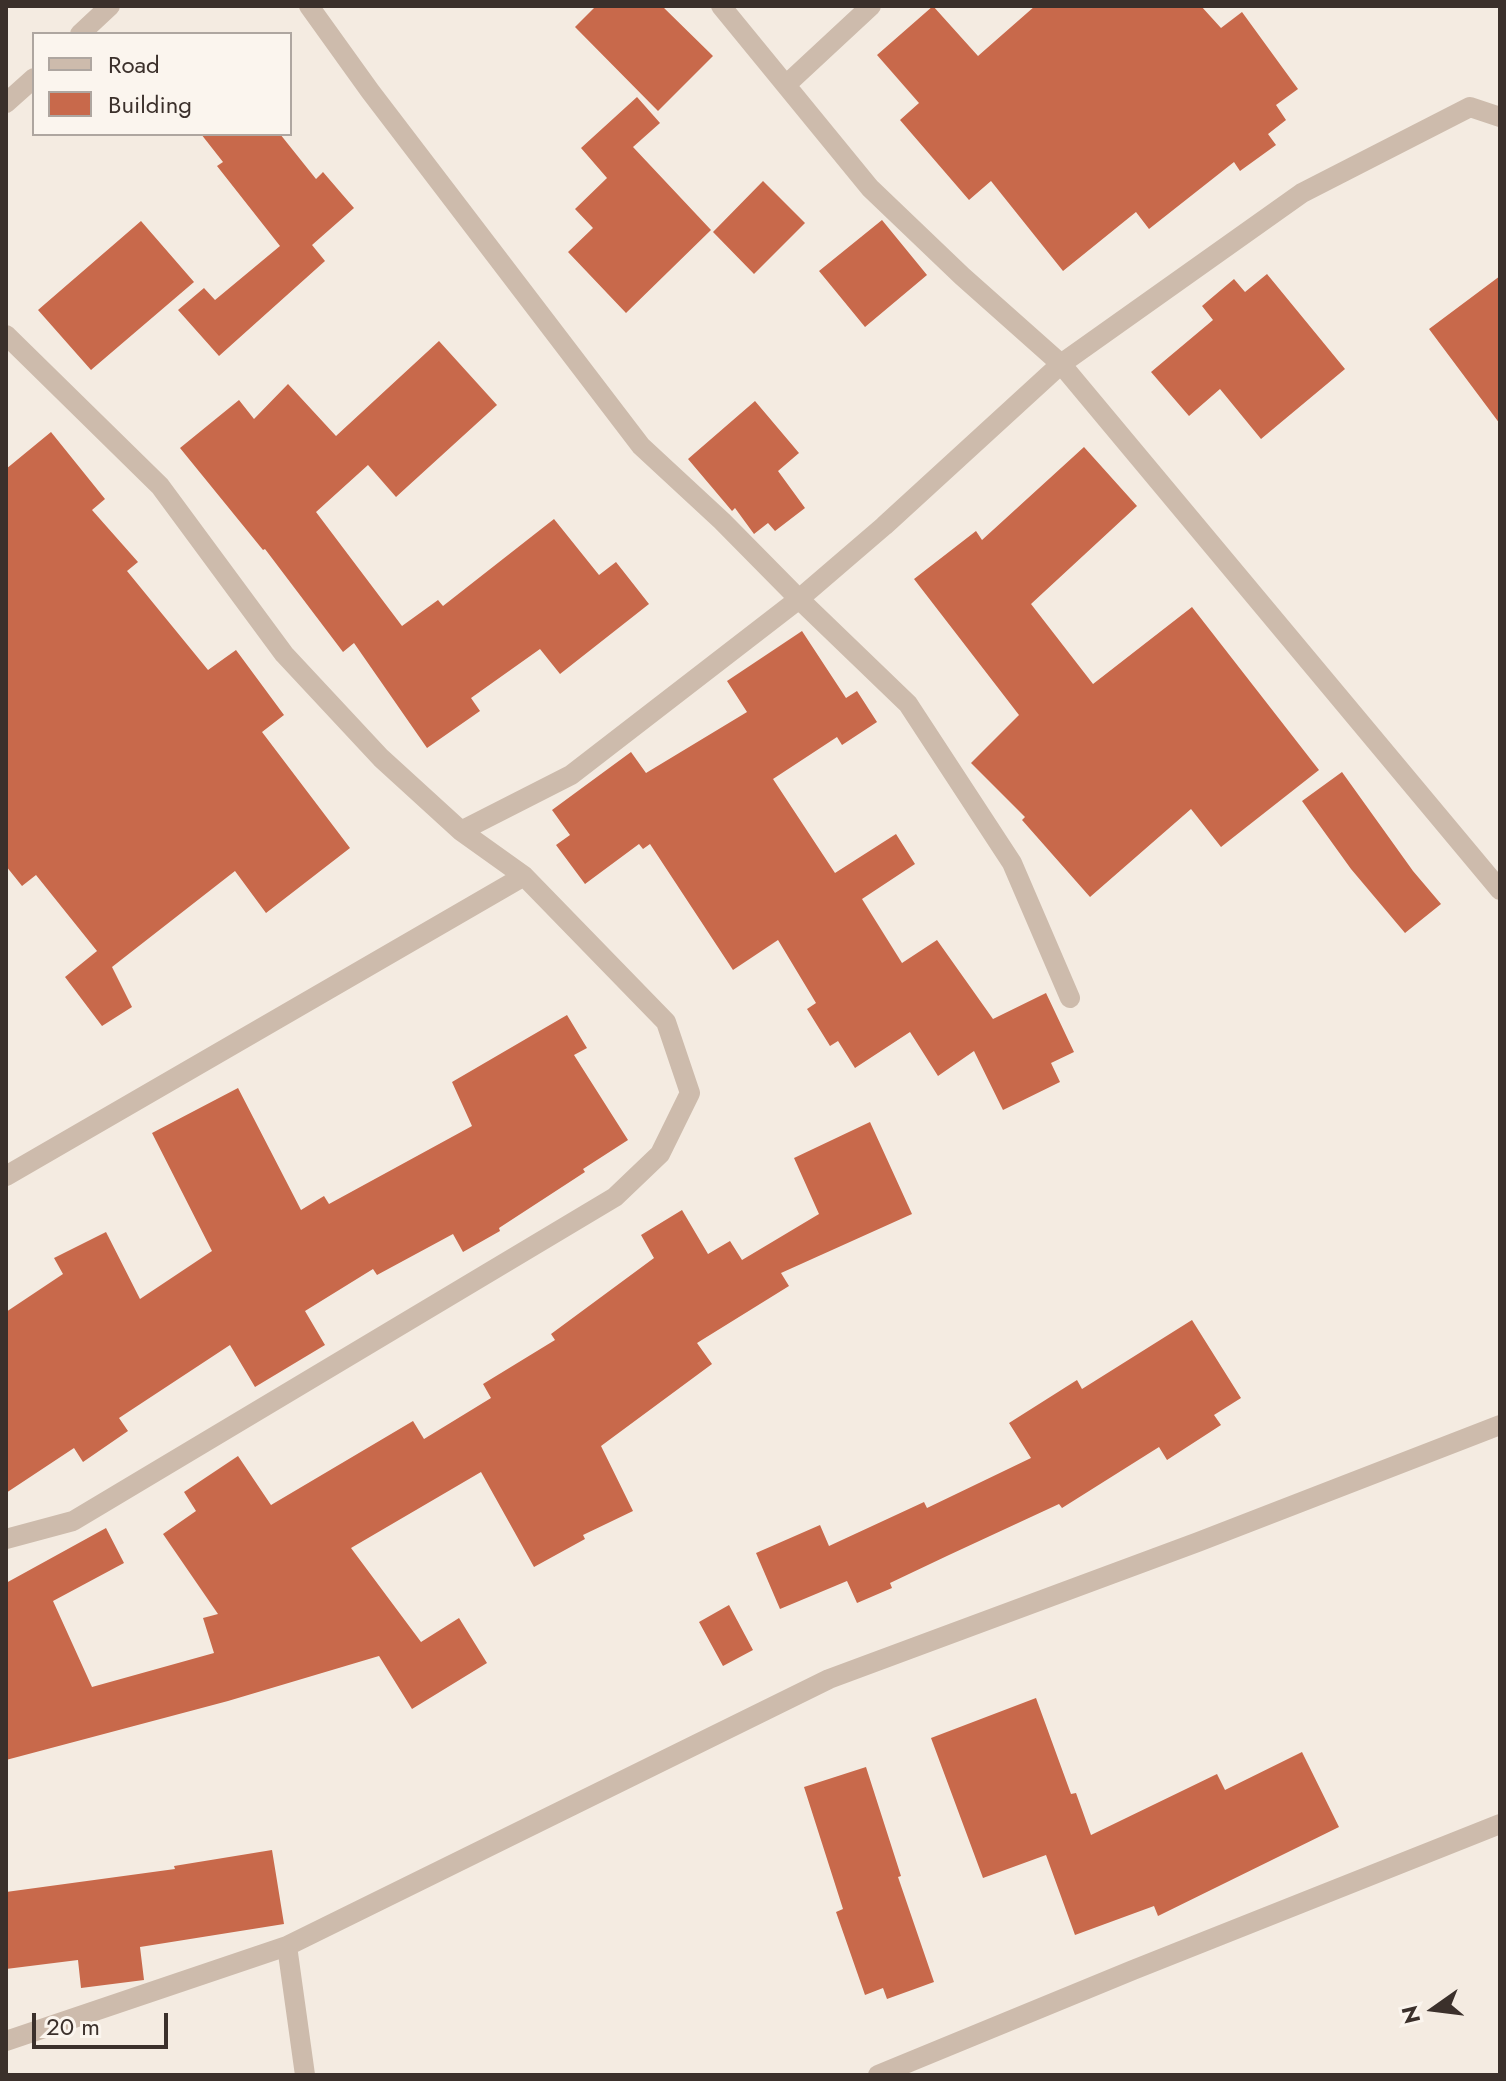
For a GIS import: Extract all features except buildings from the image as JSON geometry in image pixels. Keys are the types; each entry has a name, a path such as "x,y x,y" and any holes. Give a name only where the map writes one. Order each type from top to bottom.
{"street":[{"path":"82,32 110,6"},
{"path":"309,6 370,91 641,446 908,704 1012,863 1070,998"},
{"path":"721,6 870,188 1061,364 1500,890"},
{"path":"787,84 871,6"},
{"path":"6,103 32,80"},
{"path":"461,831 571,775 799,599 1061,364 1302,193 1470,107 1500,117"},
{"path":"6,335 160,486 284,654 381,758 461,831 524,876 666,1022 690,1093 660,1154 615,1197 73,1521 7,1535"},
{"path":"6,1176 524,876"},
{"path":"6,2041 287,1946 829,1679 1198,1542 1500,1425"},
{"path":"878,2075 1500,1824"},
{"path":"287,1946 305,2075"}]}
